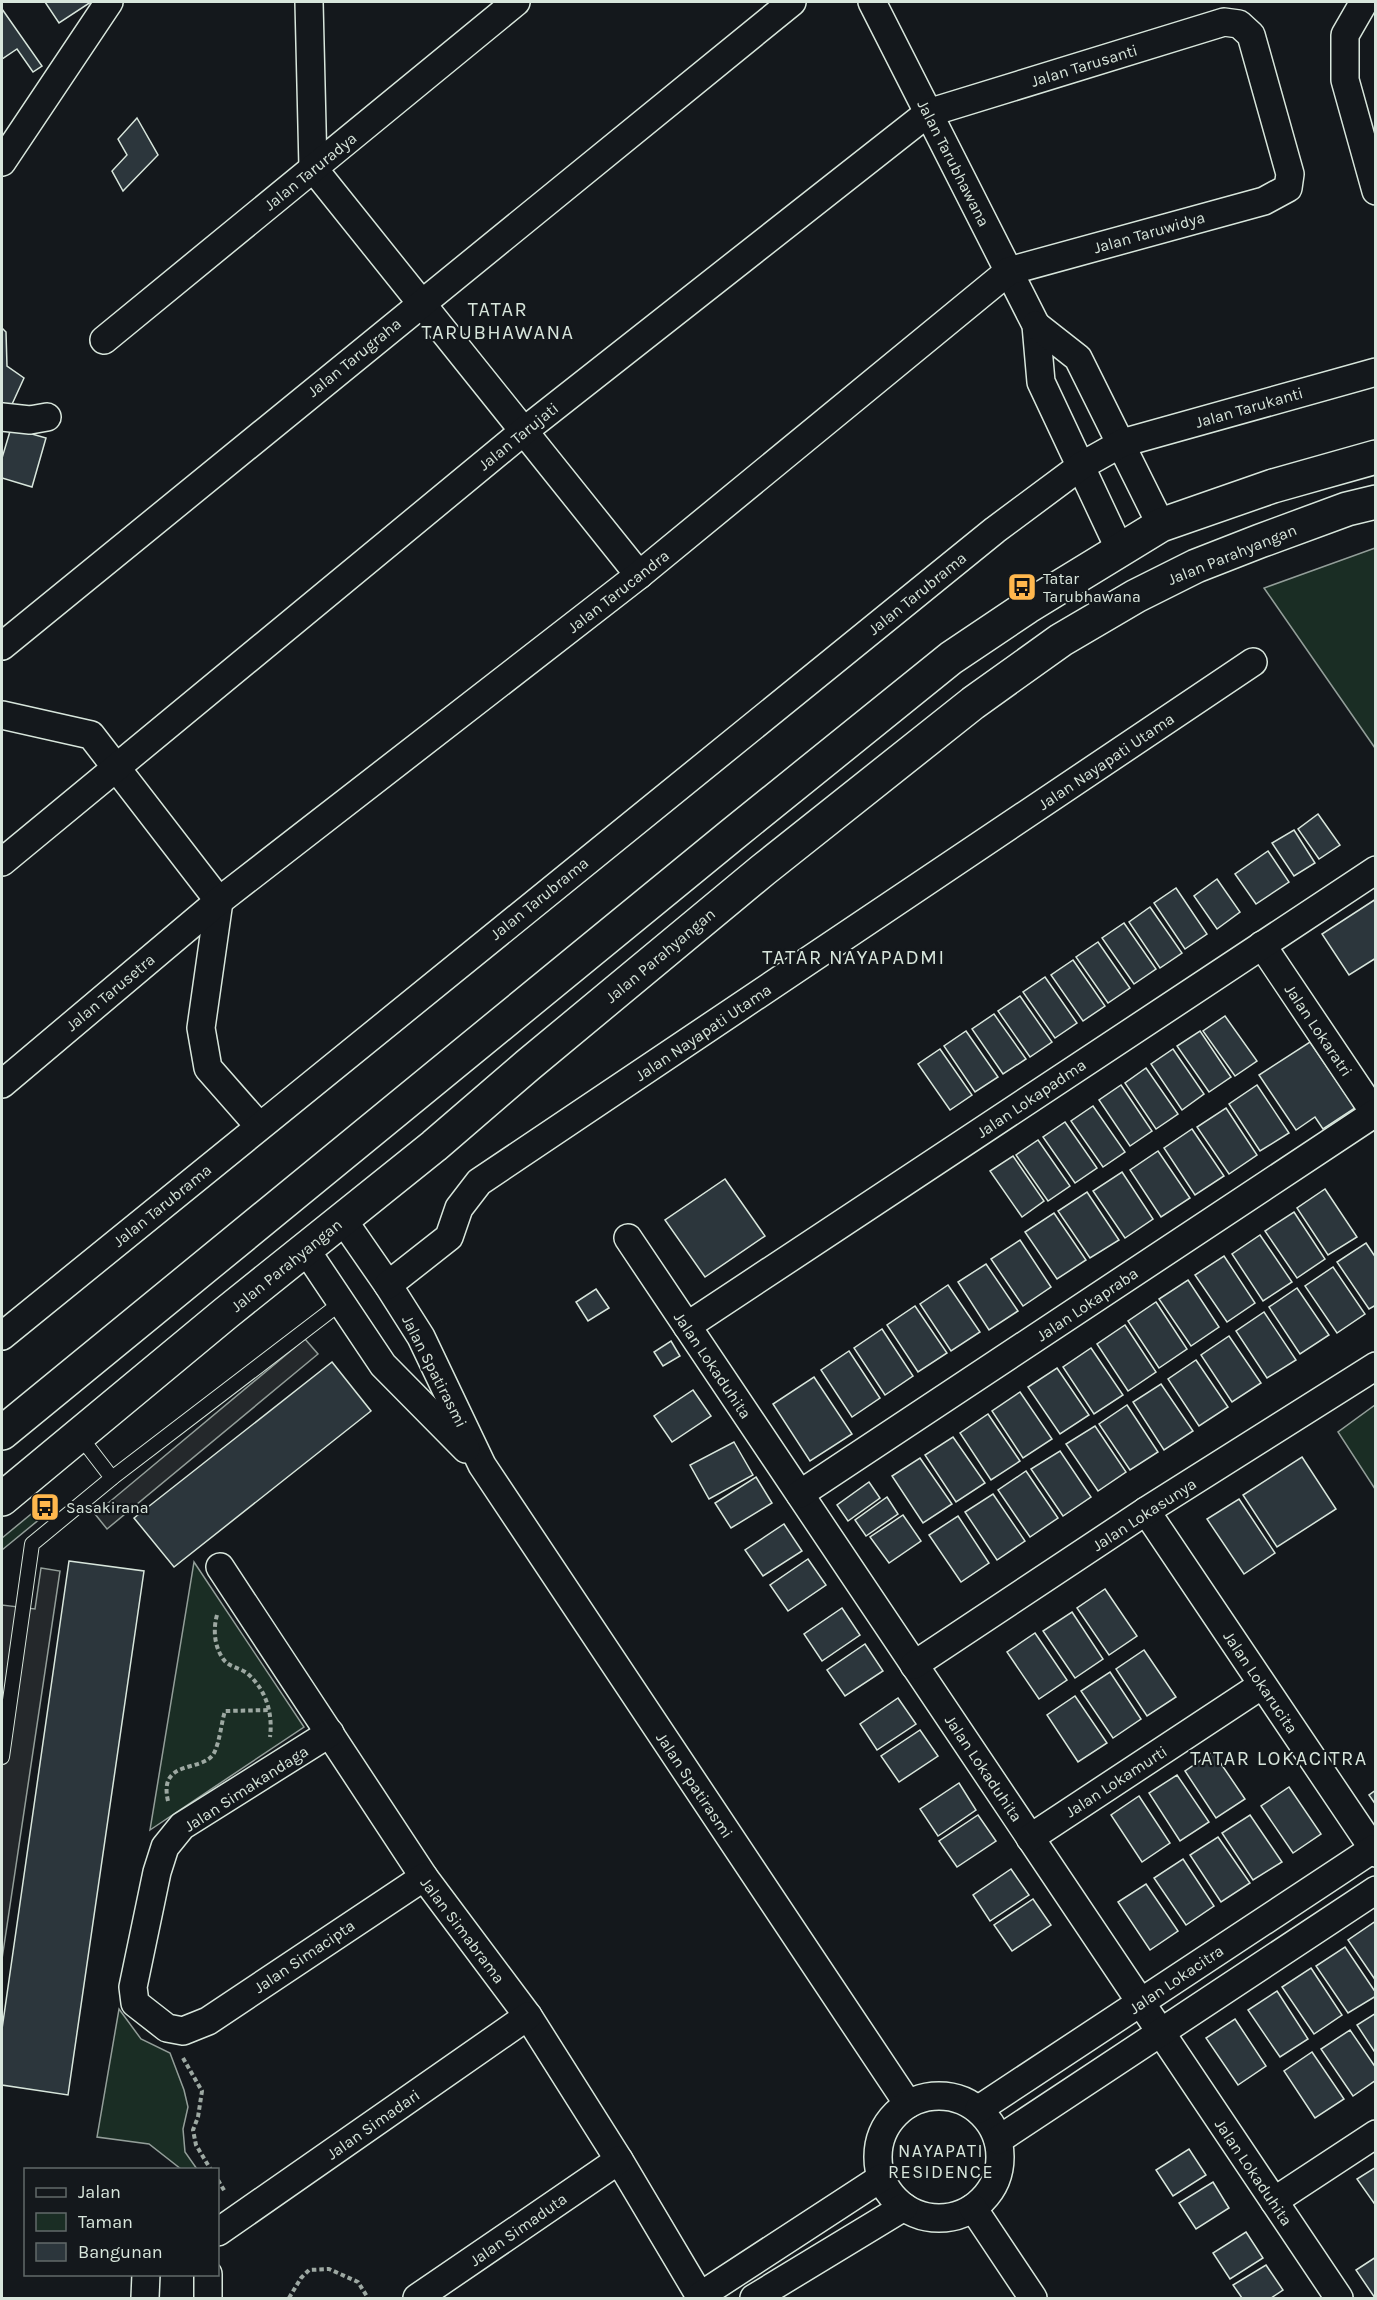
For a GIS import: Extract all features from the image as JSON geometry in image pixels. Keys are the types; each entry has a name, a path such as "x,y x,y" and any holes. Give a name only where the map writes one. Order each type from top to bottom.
{"main road":[{"path":"2,1433 951,658 1027,607 1161,525 1273,486 1376,457"},
{"name":"Jalan Parahyangan","path":"2,1499 343,1220 763,870 973,703 1061,640 1136,596 1196,566 1347,509 1376,502"},
{"path":"733,834 763,870"}],"street":[{"path":"2,162 108,2"},
{"path":"309,2 313,168 639,575"},
{"name":"Jalan Taruradya","path":"104,340 516,2"},
{"name":"Jalan Tarugraha","path":"2,646 421,302 792,2"},
{"name":"Jalan Tarubhawana","path":"872,2 1036,325"},
{"path":"1364,2 1345,35 1345,80 1376,191"},
{"name":"Jalan Tarusanti","path":"928,113 1224,22 1239,24 1251,35 1290,174 1288,188"},
{"name":"Jalan Tarujati","path":"2,862 524,431 928,113"},
{"name":"Jalan Taruwidya","path":"1009,272 1264,201 1288,188"},
{"name":"Jalan Tarucandra","path":"219,901 639,575 1009,272"},
{"path":"1036,325 1078,358 1161,525"},
{"path":"1036,325 1041,382 1120,550"},
{"name":"Jalan Tarukanti","path":"1081,466 1122,443 1376,372"},
{"path":"2,417 30,420 47,417"},
{"name":"Jalan Tarubrama","path":"2,1336 995,530 1081,466"},
{"name":"Jalan Nayapati Utama","path":"388,1285 449,1237 459,1208 479,1182 1253,662"},
{"path":"2,715 91,735 219,901 201,1028 208,1068 259,1126"},
{"name":"Jalan Lokapadma","path":"687,1326 1376,870"},
{"name":"Jalan Tarusetra","path":"2,1084 219,901"},
{"name":"Jalan Lokaratri","path":"1262,945 1375,1114"},
{"name":"Jalan Lokapraba","path":"800,1494 1375,1114"},
{"name":"Jalan Spatirasmi","path":"343,1220 421,1337 482,1465 908,2104"},
{"name":"Jalan Lokaduhita","path":"628,1238 1339,2298"},
{"name":"Jalan Spatirasmi","path":"306,1250 383,1365 482,1465"},
{"name":"Jalan Lokasunya","path":"914,1665 1146,1511 1376,1366"},
{"name":"Jalan Lokarucita","path":"1146,1511 1374,1851"},
{"name":"Jalan Simabrama","path":"226,1576 424,1877 528,2016 619,2160 700,2298"},
{"name":"Jalan Lokamurti","path":"1030,1838 1262,1685"},
{"name":"Jalan Simakandaga","path":"183,2031 167,2028 135,2003 133,1987 157,1872 165,1847 182,1826 330,1733"},
{"name":"Jalan Lokacitra","path":"979,2109 1374,1851"},
{"name":"Jalan Simacipta","path":"183,2031 208,2021 424,1877"},
{"path":"998,2140 1376,1890"},
{"name":"Jalan Simadari","path":"219,2231 528,2016"},
{"path":"946,2096 964,2101 979,2109 992,2125 1001,2156 999,2171 994,2186 973,2208 956,2216 938,2218 920,2215 904,2207 890,2194 881,2178 878,2161 879,2145 885,2129 895,2115 908,2104 926,2097 946,2096"},
{"path":"1274,2201 1376,2134"},
{"name":"Jalan Simaduta","path":"417,2298 619,2160"},
{"path":"700,2298 881,2178"},
{"path":"754,2298 904,2207"},
{"path":"973,2208 1033,2298"},
{"path":"145,2298 146,2276"},
{"path":"208,2276 208,2298"}],"lane":[{"path":"2,1757 33,1544 112,1479 342,1302"},
{"path":"78,1435 112,1479"}],"path":[{"path":"226,1576 214,1626 217,1645 225,1661 247,1673 264,1692 270,1710 271,1731 266,1774"},
{"path":"182,1826 169,1805 166,1792 170,1778 181,1768 204,1763 214,1754 225,1711 270,1710"},
{"path":"183,2031 179,2049 202,2091 198,2117 193,2130 196,2145 210,2168"},
{"path":"289,2298 300,2278 309,2270 329,2268 358,2282 368,2298"}],"green space":[{"path":"1376,548 1375,748 1264,588"},
{"path":"1375,1405 1375,1489 1338,1432"},
{"path":"36,1510 41,1518 2,1550 2,1538"},
{"path":"194,1562 304,1727 150,1830"},
{"path":"119,2009 141,2039 170,2053 188,2107 183,2129 185,2152 196,2168 180,2168 149,2144 97,2137"}],"shaded area":[{"path":"305,1339 318,1354 107,1529 95,1514"},
{"path":"41,1568 60,1571 2,1959 2,1605 35,1609"}],"building":[{"path":"45,2 91,2 59,23"},
{"path":"2,9 42,66 33,72 17,49 2,59"},
{"path":"137,118 158,155 123,191 112,171 127,155 118,139"},
{"path":"2,328 6,332 7,366 24,378 8,413 2,410"},
{"path":"11,428 46,438 32,487 2,478 2,458"},
{"path":"1318,814 1340,845 1319,859 1298,829"},
{"path":"1294,830 1315,863 1294,876 1272,843"},
{"path":"1268,851 1289,882 1256,904 1235,874"},
{"path":"1217,879 1240,912 1217,929 1194,896"},
{"path":"1176,888 1207,934 1185,949 1154,903"},
{"path":"1376,899 1376,958 1349,975 1322,934"},
{"path":"1150,907 1182,953 1160,968 1129,922"},
{"path":"1124,923 1156,969 1134,984 1102,938"},
{"path":"1098,942 1130,988 1108,1003 1076,957"},
{"path":"1073,960 1105,1006 1083,1021 1051,975"},
{"path":"1045,977 1077,1023 1055,1038 1023,992"},
{"path":"1020,996 1052,1042 1030,1057 998,1011"},
{"path":"994,1014 1026,1059 1003,1074 972,1029"},
{"path":"1225,1016 1257,1061 1235,1076 1203,1031"},
{"path":"966,1031 998,1077 975,1092 944,1046"},
{"path":"1200,1031 1231,1077 1209,1092 1177,1046"},
{"path":"1310,1042 1355,1108 1323,1129 1315,1117 1296,1130 1259,1075"},
{"path":"940,1049 972,1095 950,1110 918,1064"},
{"path":"1173,1049 1204,1094 1182,1110 1151,1064"},
{"path":"1146,1068 1178,1114 1156,1129 1125,1083"},
{"path":"1121,1085 1152,1131 1130,1146 1099,1100"},
{"path":"1257,1085 1289,1133 1260,1151 1229,1104"},
{"path":"1093,1106 1125,1152 1103,1167 1071,1121"},
{"path":"1226,1108 1257,1155 1229,1174 1197,1127"},
{"path":"1065,1122 1097,1168 1075,1183 1043,1137"},
{"path":"1192,1129 1224,1176 1195,1195 1164,1148"},
{"path":"1038,1140 1070,1186 1048,1201 1016,1155"},
{"path":"1158,1151 1190,1198 1161,1217 1130,1170"},
{"path":"1013,1156 1044,1201 1022,1217 990,1171"},
{"path":"1122,1172 1153,1219 1125,1238 1093,1191"},
{"path":"725,1179 765,1236 705,1277 665,1220"},
{"path":"1325,1189 1357,1237 1328,1255 1297,1208"},
{"path":"1087,1192 1119,1240 1090,1258 1058,1211"},
{"path":"1294,1212 1325,1259 1297,1278 1265,1231"},
{"path":"1054,1213 1086,1260 1057,1279 1025,1232"},
{"path":"1260,1235 1292,1282 1263,1301 1232,1254"},
{"path":"1020,1240 1051,1287 1023,1306 991,1259"},
{"path":"1366,1243 1376,1258 1376,1305 1369,1309 1337,1262"},
{"path":"1224,1256 1255,1303 1227,1322 1195,1275"},
{"path":"986,1264 1018,1311 989,1330 958,1282"},
{"path":"1333,1267 1365,1314 1337,1333 1305,1286"},
{"path":"1188,1280 1219,1327 1191,1346 1159,1299"},
{"path":"948,1285 980,1332 951,1351 920,1304"},
{"path":"1297,1288 1329,1335 1300,1354 1269,1307"},
{"path":"596,1289 609,1308 588,1321 576,1302"},
{"path":"1156,1302 1187,1349 1159,1368 1128,1321"},
{"path":"915,1306 947,1353 918,1372 887,1325"},
{"path":"1264,1312 1296,1360 1267,1378 1236,1331"},
{"path":"1125,1325 1156,1372 1128,1391 1097,1344"},
{"path":"882,1329 913,1376 885,1395 854,1348"},
{"path":"1229,1336 1261,1383 1232,1402 1201,1355"},
{"path":"671,1341 680,1356 663,1366 654,1352"},
{"path":"1091,1348 1123,1395 1094,1414 1063,1367"},
{"path":"849,1351 880,1398 852,1417 821,1370"},
{"path":"1196,1360 1228,1407 1199,1426 1168,1379"},
{"path":"332,1362 371,1411 174,1567 134,1518"},
{"path":"1057,1368 1089,1415 1060,1434 1028,1387"},
{"path":"814,1377 852,1434 810,1461 773,1404"},
{"path":"1161,1384 1193,1431 1164,1450 1133,1402"},
{"path":"693,1390 711,1416 672,1442 654,1416"},
{"path":"1020,1392 1052,1439 1023,1458 992,1411"},
{"path":"1127,1405 1158,1452 1130,1470 1099,1424"},
{"path":"988,1414 1020,1461 991,1480 960,1433"},
{"path":"1095,1426 1126,1472 1098,1491 1066,1444"},
{"path":"953,1437 985,1483 956,1502 925,1455"},
{"path":"734,1442 753,1475 709,1499 690,1465"},
{"path":"1060,1451 1091,1497 1063,1516 1031,1469"},
{"path":"1302,1457 1336,1509 1277,1547 1243,1495"},
{"path":"920,1458 952,1504 923,1523 892,1476"},
{"path":"1026,1471 1058,1518 1030,1537 998,1490"},
{"path":"756,1477 772,1503 731,1528 715,1503"},
{"path":"869,1482 880,1498 848,1521 837,1505"},
{"path":"993,1494 1025,1541 997,1560 965,1512"},
{"path":"887,1497 898,1514 866,1536 855,1520"},
{"path":"1239,1499 1275,1553 1244,1574 1207,1519"},
{"path":"903,1515 921,1541 889,1563 870,1537"},
{"path":"958,1516 989,1563 961,1582 929,1535"},
{"path":"784,1524 802,1551 763,1576 745,1550"},
{"path":"808,1559 826,1585 788,1611 770,1585"},
{"path":"69,1561 144,1571 68,2095 2,2085 2,2029"},
{"path":"1105,1589 1137,1636 1109,1655 1077,1608"},
{"path":"842,1608 860,1635 822,1661 804,1634"},
{"path":"1072,1612 1103,1659 1075,1678 1043,1631"},
{"path":"1035,1633 1067,1680 1039,1699 1007,1652"},
{"path":"865,1644 883,1671 845,1696 827,1670"},
{"path":"1144,1650 1176,1697 1147,1716 1116,1669"},
{"path":"1110,1672 1141,1719 1113,1738 1081,1691"},
{"path":"1075,1696 1107,1743 1078,1762 1047,1715"},
{"path":"898,1698 916,1724 877,1750 860,1724"},
{"path":"920,1730 938,1756 899,1782 881,1756"},
{"path":"1213,1752 1245,1799 1216,1818 1185,1771"},
{"path":"1177,1775 1209,1822 1180,1841 1149,1793"},
{"path":"959,1783 976,1810 938,1836 920,1809"},
{"path":"1289,1787 1321,1834 1293,1853 1261,1806"},
{"path":"1376,1790 1376,1805 1369,1795"},
{"path":"1139,1796 1170,1843 1142,1862 1111,1815"},
{"path":"978,1815 996,1841 957,1867 939,1841"},
{"path":"1250,1815 1282,1862 1253,1880 1222,1833"},
{"path":"1218,1837 1250,1883 1221,1902 1190,1855"},
{"path":"1183,1859 1214,1906 1186,1925 1154,1878"},
{"path":"1011,1869 1029,1895 990,1921 973,1895"},
{"path":"1146,1884 1178,1931 1150,1950 1118,1902"},
{"path":"1033,1899 1051,1925 1012,1951 994,1925"},
{"path":"1376,1921 1376,1981 1348,1940"},
{"path":"1345,1947 1376,1993 1376,1996 1348,2013 1316,1966"},
{"path":"1311,1968 1342,2015 1314,2034 1282,1987"},
{"path":"1277,1991 1308,2039 1280,2057 1248,2010"},
{"path":"1376,2013 1376,2054 1357,2025"},
{"path":"1235,2019 1266,2066 1238,2085 1206,2038"},
{"path":"1350,2030 1376,2068 1376,2080 1353,2096 1321,2049"},
{"path":"1312,2052 1344,2099 1315,2118 1284,2071"},
{"path":"1189,2149 1206,2175 1173,2196 1156,2170"},
{"path":"1376,2167 1376,2206 1357,2179"},
{"path":"1213,2182 1229,2208 1196,2229 1179,2203"},
{"path":"1246,2232 1263,2258 1230,2279 1213,2253"},
{"path":"1376,2257 1376,2298 1375,2298 1356,2270"},
{"path":"1266,2265 1283,2290 1271,2298 1242,2298 1233,2285"}],"place":[{"name":"Tatar Tarubhawana","path":"1022,587"},
{"name":"Sasakirana","path":"45,1507"}],"district":[{"name":"TATAR TARUBHAWANA","path":"498,320"},
{"name":"TATAR NAYAPADMI","path":"854,957"},
{"name":"TATAR LOKACITRA","path":"1279,1758"},
{"name":"NAYAPATI RESIDENCE","path":"941,2161"}]}
